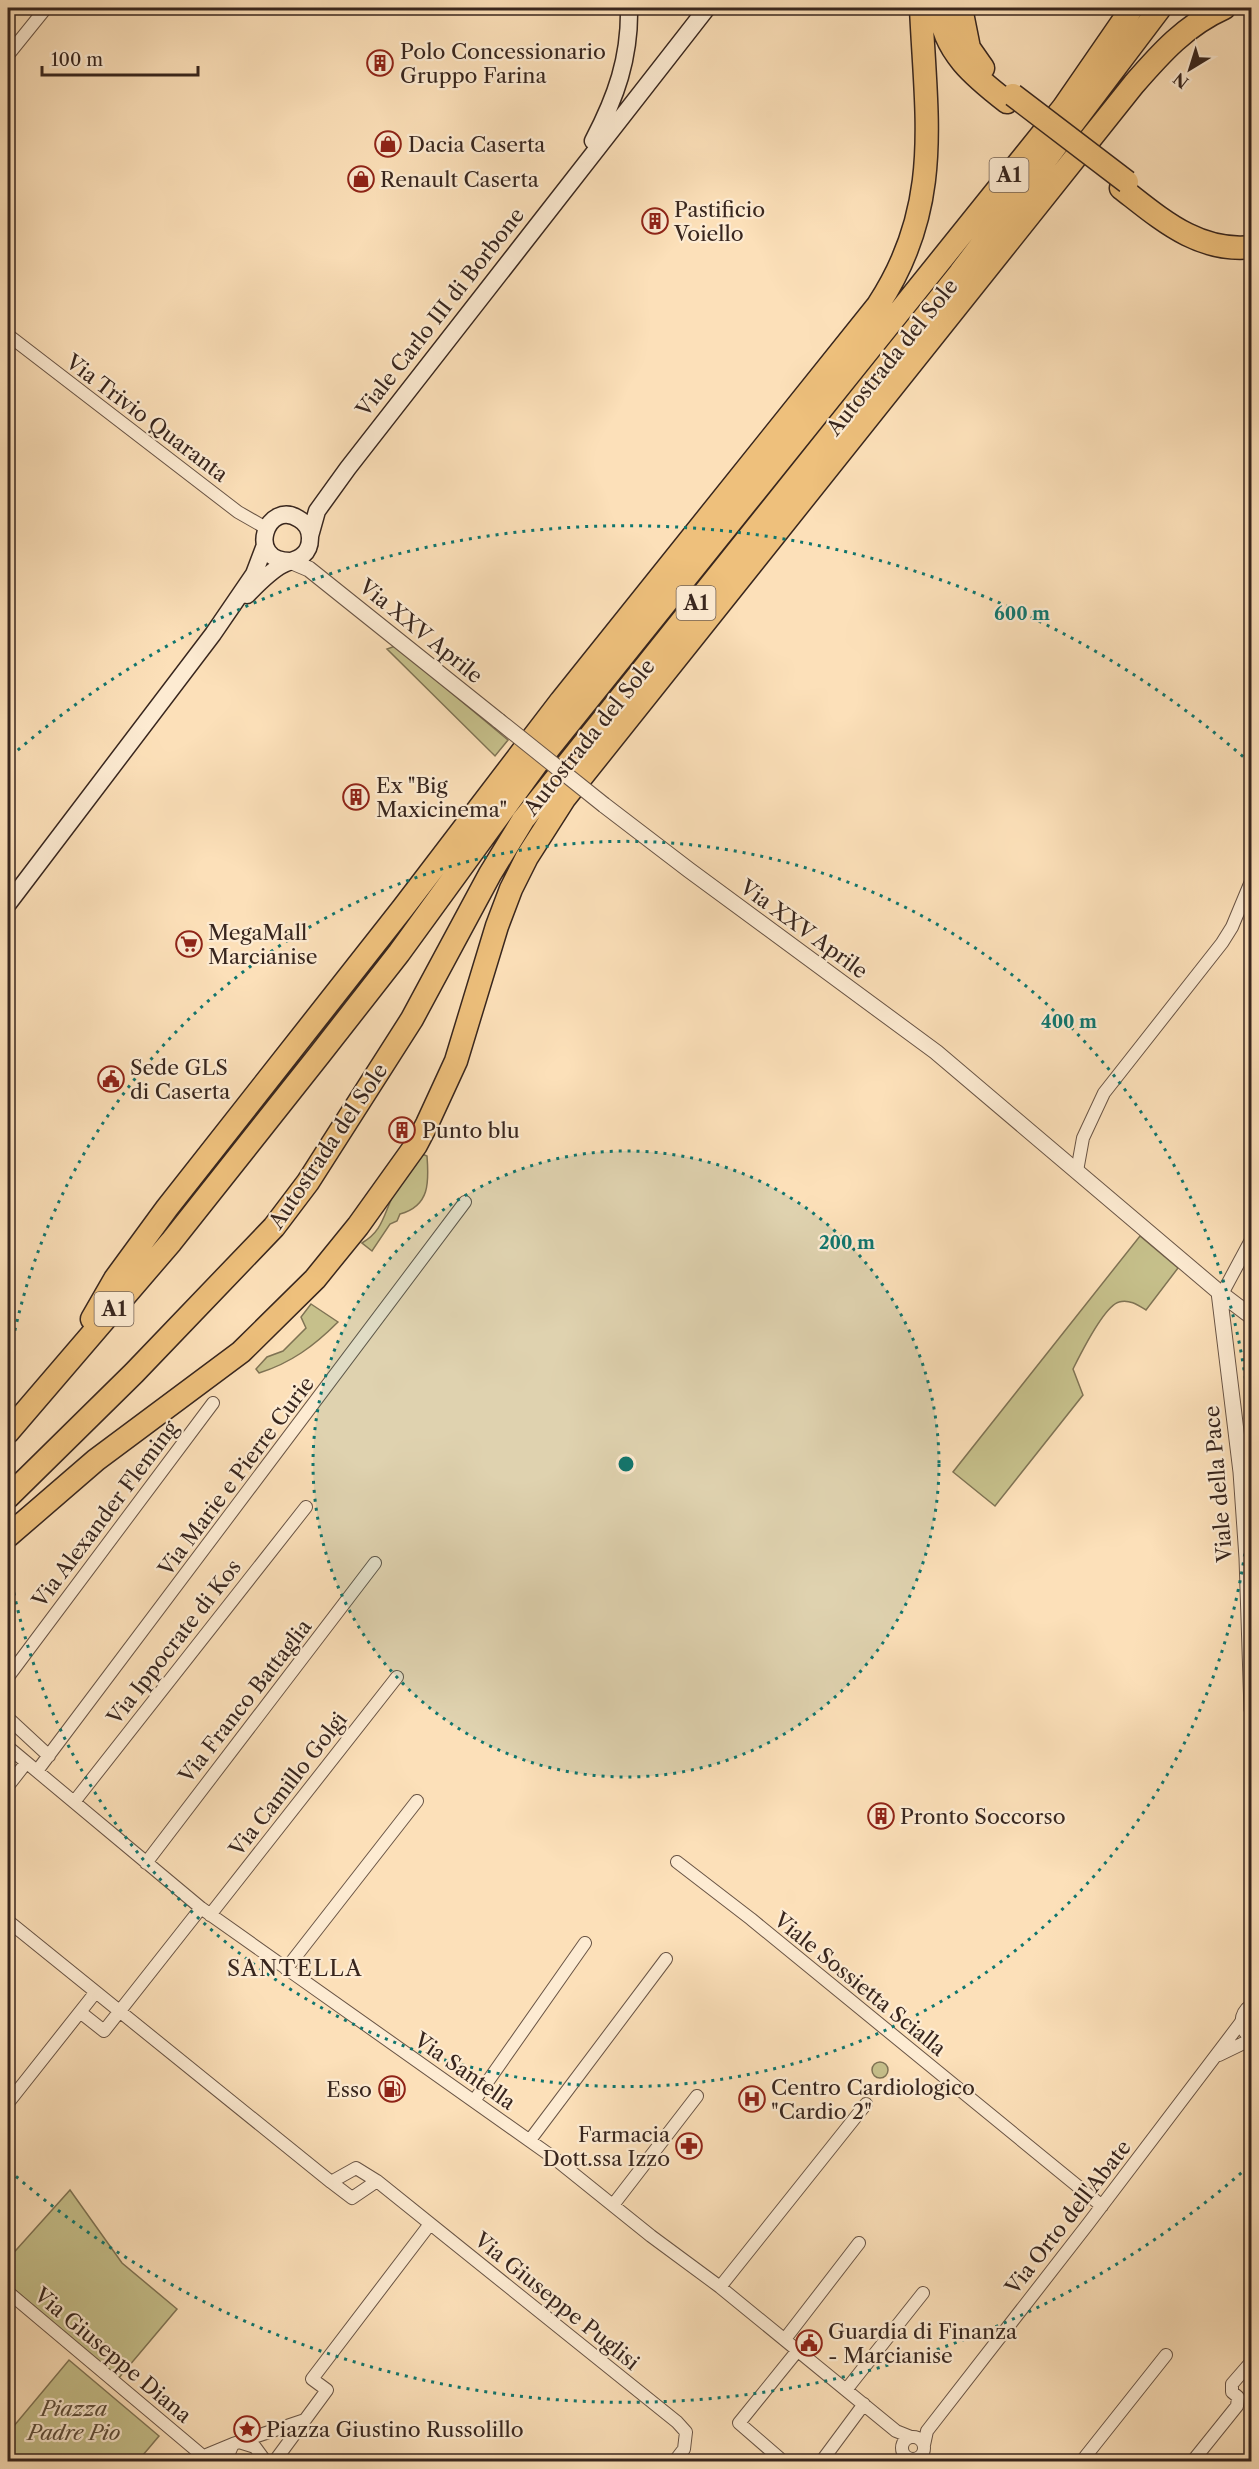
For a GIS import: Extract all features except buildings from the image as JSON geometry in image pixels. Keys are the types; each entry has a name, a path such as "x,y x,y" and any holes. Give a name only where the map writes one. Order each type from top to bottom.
{"highway":[{"path":"65,1364 115,1279 167,1208 403,908 561,701 878,305 895,279 917,221 927,168 928,137 921,8"},
{"path":"940,8 944,31 962,63 983,83 1010,98 1185,235 1226,248 1251,247"},
{"path":"961,8 969,48 1010,98"},
{"name":"Autostrada del Sole","path":"8,1432 171,1242 321,1054 399,952 530,772 1063,108 1132,8"},
{"name":"Autostrada del Sole","path":"8,1497 134,1373 274,1227 308,1182 412,1019 490,874 523,820 960,273 1160,8"},
{"path":"8,1536 96,1460 241,1352 315,1279 351,1234 416,1145 427,1124 456,1061 496,926 511,889 527,857 564,799 1134,84 1177,38 1202,17 1224,8"},
{"path":"1124,185 1186,225 1235,239 1251,237"}],"main road":[{"name":"Viale Carlo III di Borbone","path":"568,185 607,114 620,80 630,37 629,8"},
{"name":"Viale Carlo III di Borbone","path":"213,634 262,581 290,561 303,556 310,540 317,511 348,468 707,8"},
{"name":"Viale Carlo III di Borbone","path":"8,904 213,634 254,574 266,537 275,519 308,507 348,468"},
{"path":"288,515 294,516 305,524 310,540"},
{"path":"266,537 274,558 290,561"}],"street":[{"path":"8,55 46,8"},
{"name":"Via Trivio Quaranta","path":"8,335 238,512 266,537"},
{"name":"Via XXV Aprile","path":"310,540 311,561 325,581"},
{"name":"Via XXV Aprile","path":"290,561 304,565 698,877 936,1052 1251,1317"},
{"path":"1077,1172 1083,1138 1104,1093 1222,943 1232,927 1251,879"},
{"name":"Via Marie e Pierre Curie","path":"37,1771 465,1202"},
{"path":"1220,1293 1251,1238"},
{"name":"Viale della Pace","path":"1220,1293 1241,1472 1247,1558 1251,1710"},
{"name":"Via Alexander Fleming","path":"8,1677 213,1403"},
{"name":"Via Ippocrate di Kos","path":"74,1802 306,1507"},
{"name":"Via Franco Battaglia","path":"146,1863 375,1563"},
{"name":"Via Camillo Golgi","path":"80,2012 104,2031 206,1912 397,1677"},
{"path":"8,1718 49,1756"},
{"name":"Via Santella","path":"8,1747 206,1912 530,2140 720,2287 896,2431 915,2452"},
{"path":"8,1786 26,1763"},
{"path":"286,1969 417,1801"},
{"name":"Viale Sossietta Scialla","path":"677,1862 1102,2206"},
{"path":"8,1922 118,2013 352,2198 377,2181"},
{"path":"474,2101 585,1943"},
{"path":"530,2140 666,1959"},
{"path":"8,2103 95,1994"},
{"path":"1218,2056 1251,2038 1245,2031 1242,2021 1246,2010 1251,2006"},
{"name":"Via Orto dell'Abate","path":"915,2452 927,2431 1218,2056 1242,2021"},
{"path":"613,2205 697,2096"},
{"path":"720,2287 866,2104"},
{"name":"Via Giuseppe Puglisi","path":"331,2182 356,2168 377,2181 677,2422 686,2432 684,2449 674,2462"},
{"path":"273,2462 327,2390 312,2379 430,2224"},
{"path":"785,2339 859,2243"},
{"name":"Via Giuseppe Diana","path":"8,2292 207,2459"},
{"path":"846,2390 922,2293"},
{"path":"784,2462 739,2422 798,2350"},
{"path":"1081,2462 1166,2355"},
{"path":"1192,2462 1237,2406 1238,2397 1232,2392 1232,2384 1251,2361"},
{"path":"820,2462 864,2404"},
{"path":"207,2459 236,2443 305,2420"},
{"path":"225,2462 236,2443"},
{"path":"236,2443 255,2447 266,2462"}],"green space":[{"path":"395,646 508,740 495,756 387,649"},
{"path":"422,1154 427,1156 426,1192 417,1205 400,1214 397,1221 390,1224 372,1251 362,1243 377,1229 397,1188"},
{"path":"1140,1236 1178,1268 1146,1310 1123,1301 1113,1305 1106,1312 1073,1369 1083,1395 995,1506 953,1472"},
{"path":"311,1304 338,1322 302,1353 259,1373 256,1369 267,1357 283,1351 306,1328 301,1317"},
{"path":"877,2062 883,2062 888,2070 886,2076 877,2078 872,2073 872,2067"},
{"path":"70,2190 122,2263 177,2309 118,2379 8,2284 8,2259"},
{"name":"Piazza Padre Pio","path":"69,2360 159,2436 138,2461 8,2461 8,2433"}],"place":[{"name":"Polo Concessionario Gruppo Farina","path":"380,63"},
{"name":"Dacia Caserta","path":"388,144"},
{"name":"Renault Caserta","path":"361,179"},
{"name":"Pastificio Voiello","path":"655,221"},
{"name":"Ex \"Big Maxicinema\"","path":"356,797"},
{"name":"MegaMall Marcianise","path":"189,944"},
{"name":"Sede GLS di Caserta","path":"111,1079"},
{"name":"Punto blu","path":"402,1130"},
{"name":"Pronto Soccorso","path":"881,1816"},
{"name":"Esso","path":"392,2089"},
{"name":"Centro Cardiologico \"Cardio 2\"","path":"752,2099"},
{"name":"Farmacia Dott.ssa Izzo","path":"689,2146"},
{"name":"Guardia di Finanza - Marcianise","path":"809,2343"},
{"name":"Piazza Giustino Russolillo","path":"247,2429"}],"district":[{"name":"SANTELLA","path":"295,1968"}]}
